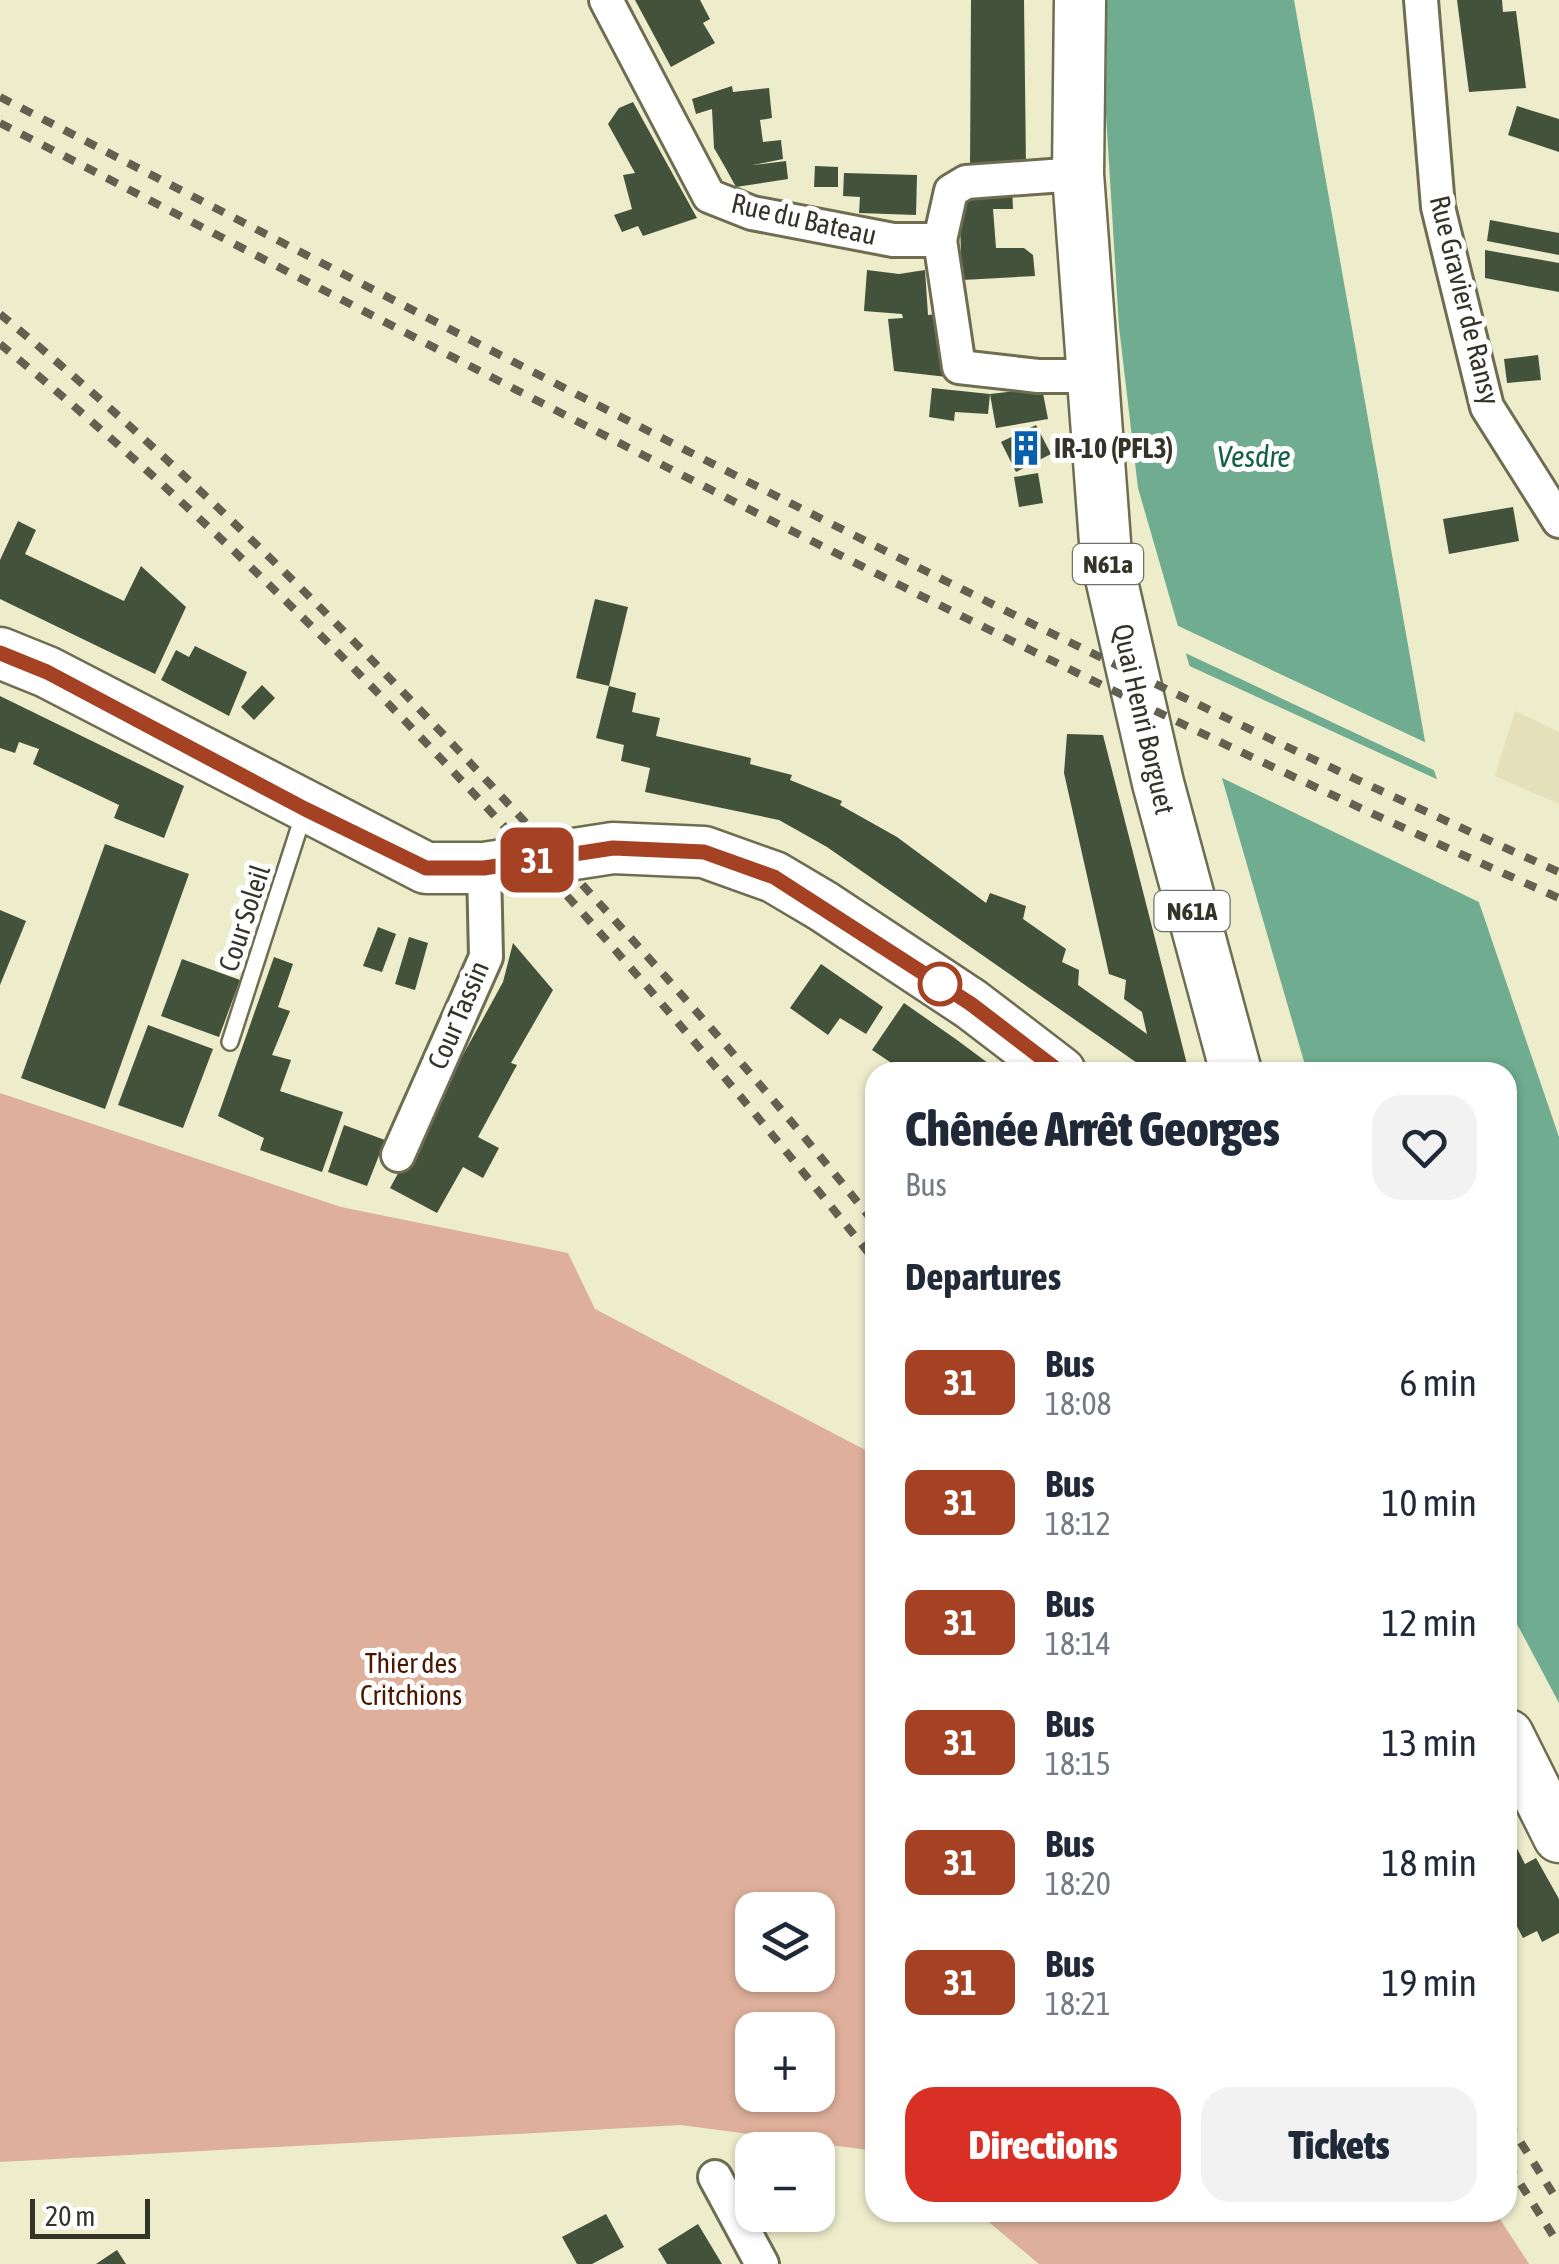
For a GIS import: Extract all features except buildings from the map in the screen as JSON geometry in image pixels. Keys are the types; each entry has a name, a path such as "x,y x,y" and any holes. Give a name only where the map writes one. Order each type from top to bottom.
{"main road":[{"name":"Quai Henri Borguet","path":"1080,0 1078,174 1106,556 1150,749 1233,1062"},
{"path":"0,653 143,721 305,809 426,868 484,868 613,848 704,852 774,877 971,1004 1047,1062"},
{"path":"1517,1753 1559,1837"}],"street":[{"name":"Rue du Bateau","path":"606,0 710,196 752,213 893,240 940,240"},
{"name":"Rue Gravier de Ransy","path":"1421,0 1438,206 1487,407 1559,521"},
{"path":"1078,174 966,182 951,191 940,240 958,367 1093,376"},
{"name":"Cour Tassin","path":"398,1155 486,956 484,868"},
{"path":"715,2177 762,2264"}],"lane":[{"name":"Cour Soleil","path":"230,1042 305,809"}],"shaded area":[{"path":"1515,711 1559,732 1559,804 1495,776"}],"green space":[{"name":"Thier des Critchions","path":"0,1093 341,1207 568,1253 595,1309 865,1450 865,2150 835,2146 835,2132 735,2132 681,2125 0,2162"},
{"path":"989,2222 1502,2222 1529,2264 1039,2264"}],"water":[{"name":"Vesdre","path":"1107,0 1294,0 1426,747 1559,1137 1559,1703 1517,1624 1517,1062 1304,1062 1138,488 1119,327 1106,114"}],"pier":[{"path":"1172,623 1431,745 1440,773 1179,650"},
{"path":"1183,663 1443,782 1485,905 1216,775"}],"railway":[{"path":"0,97 969,593 1361,782 1559,872"},
{"path":"0,123 968,619 1164,715 1559,898"},
{"path":"0,314 219,508 358,645 680,993 865,1212"},
{"path":"0,344 237,554 461,780 673,1017 865,1249"},
{"path":"1517,2136 1559,2203"},
{"path":"1517,2178 1559,2245"}],"bus line":[{"name":"31","path":"0,653 47,672 305,809 426,868 484,868 613,848 704,852 774,877 971,1004 1047,1062"}],"place":[{"name":"IR-10 (PFL3)","path":"1026,448"}]}
